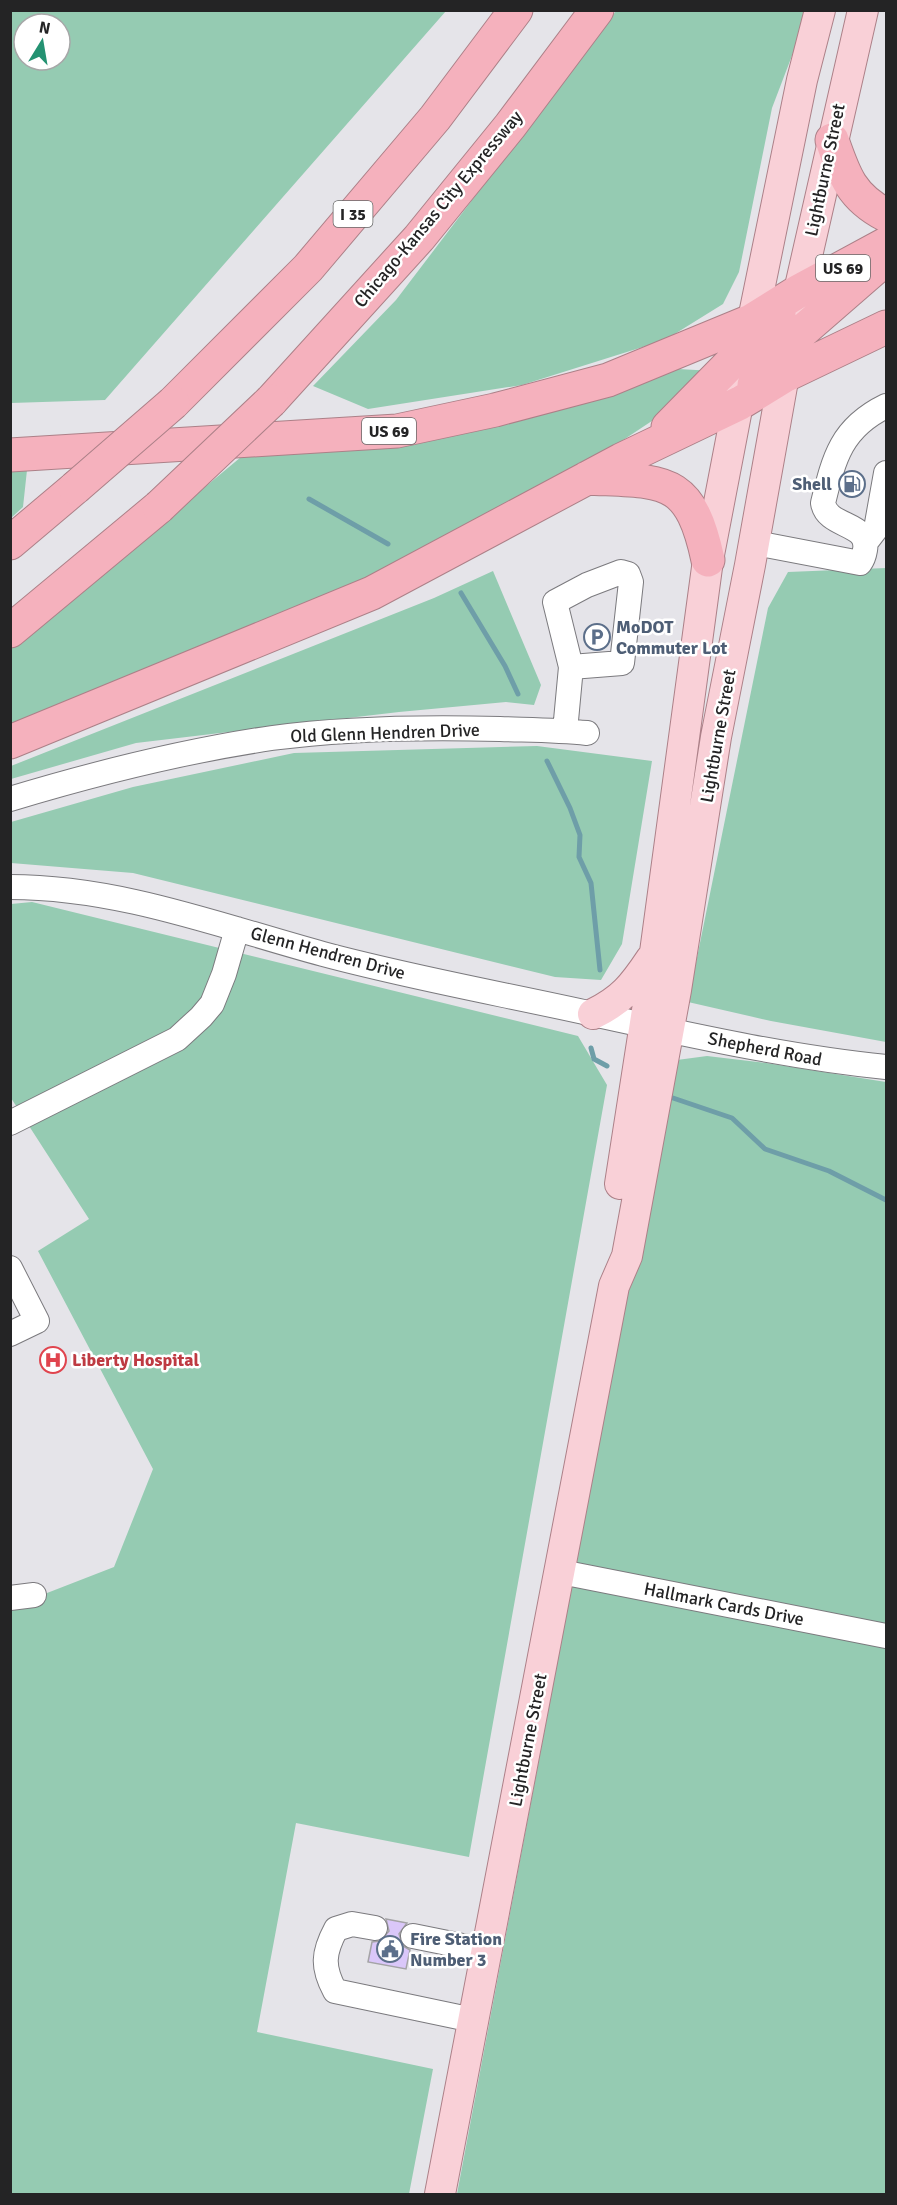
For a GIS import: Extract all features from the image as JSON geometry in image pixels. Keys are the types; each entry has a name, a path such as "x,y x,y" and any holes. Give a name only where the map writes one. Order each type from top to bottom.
{"highway":[{"name":"I 35","path":"10,543 173,403 308,268 435,117 516,10"},
{"name":"Chicago-Kansas City Expressway","path":"10,631 159,507 272,401 419,238 510,126 597,10"},
{"path":"832,140 852,188 863,201 886,215"},
{"name":"US 69","path":"10,455 397,431 495,410 608,380 749,335 800,291 886,244"},
{"path":"740,403 791,341 886,258"},
{"path":"10,742 372,593 587,478 740,403 786,375 886,327"},
{"path":"650,446 749,335"},
{"path":"587,478 647,481 673,489 683,496 702,529 708,560"}],"main road":[{"name":"Lightburne Street","path":"656,1029 653,957 708,560 740,403 749,335 802,80 820,10"},
{"name":"Lightburne Street","path":"440,2194 614,1286 610,1252 755,543 800,291 862,10"},
{"path":"593,1014 615,1004 633,986 653,957"}],"street":[{"path":"876,538 832,518 824,511 823,503 832,464 841,447 863,419 886,406"},
{"path":"755,543 860,563 876,538 886,473"},
{"name":"Old Glenn Hendren Drive","path":"10,799 76,779 273,738 359,730 451,728 576,732 571,668"},
{"name":"Glenn Hendren Drive","path":"10,887 41,887 158,906 324,954 438,982 656,1029"},
{"path":"10,1123 177,1039 212,1004 224,974 237,929"},
{"name":"Shepherd Road","path":"656,1029 821,1061 886,1067"},
{"path":"10,1268 37,1321 10,1334"},
{"name":"Hallmark Cards Drive","path":"561,1572 886,1636"},
{"path":"375,1928 352,1924 336,1929 325,1948 327,1976 335,1991 473,2020"},
{"path":"412,1936 487,1951"}],"green space":[{"path":"10,11 446,11 105,400 11,403"},
{"path":"616,11 809,11 772,108 739,272 723,304 665,340 522,385 368,409 313,386 396,300"},
{"path":"678,369 714,371 682,401 590,462 409,558 283,616 11,724 11,649 241,457"},
{"path":"27,470 23,507 11,518 11,471"},
{"path":"886,568 886,1042 771,1021 688,1002 768,608 788,572"},
{"path":"493,571 541,685 534,705 506,702 399,712 136,743 11,779 11,766 434,598"},
{"path":"537,746 652,761 622,944 601,980 555,977 133,873 11,863 11,822 133,787 294,753"},
{"path":"32,902 578,1036 607,1085 469,1857 296,1823 257,2032 433,2069 409,2194 11,2194 11,1607 114,1567 153,1469 38,1251 89,1219 11,1098 11,904"},
{"path":"707,1056 886,1082 886,2194 457,2194 666,1087 677,1060"}],"building":[{"name":"Fire Station Number 3","path":"386,1919 407,1923 399,1934 403,1946 410,1950 406,1969 368,1962 372,1942 380,1941 389,1931"}],"waterway":[{"path":"309,499 388,544"},
{"path":"461,593 505,666 518,694"},
{"path":"547,761 570,808 580,835 579,857 591,883 600,970"},
{"path":"591,1048 594,1059 607,1066"},
{"path":"673,1098 732,1118 765,1149 829,1171 886,1200"}],"place":[{"name":"Shell","path":"852,484"},
{"name":"MoDOT Commuter Lot","path":"597,637"},
{"name":"Liberty Hospital","path":"53,1360"},
{"name":"Fire Station Number 3","path":"390,1949"}]}
